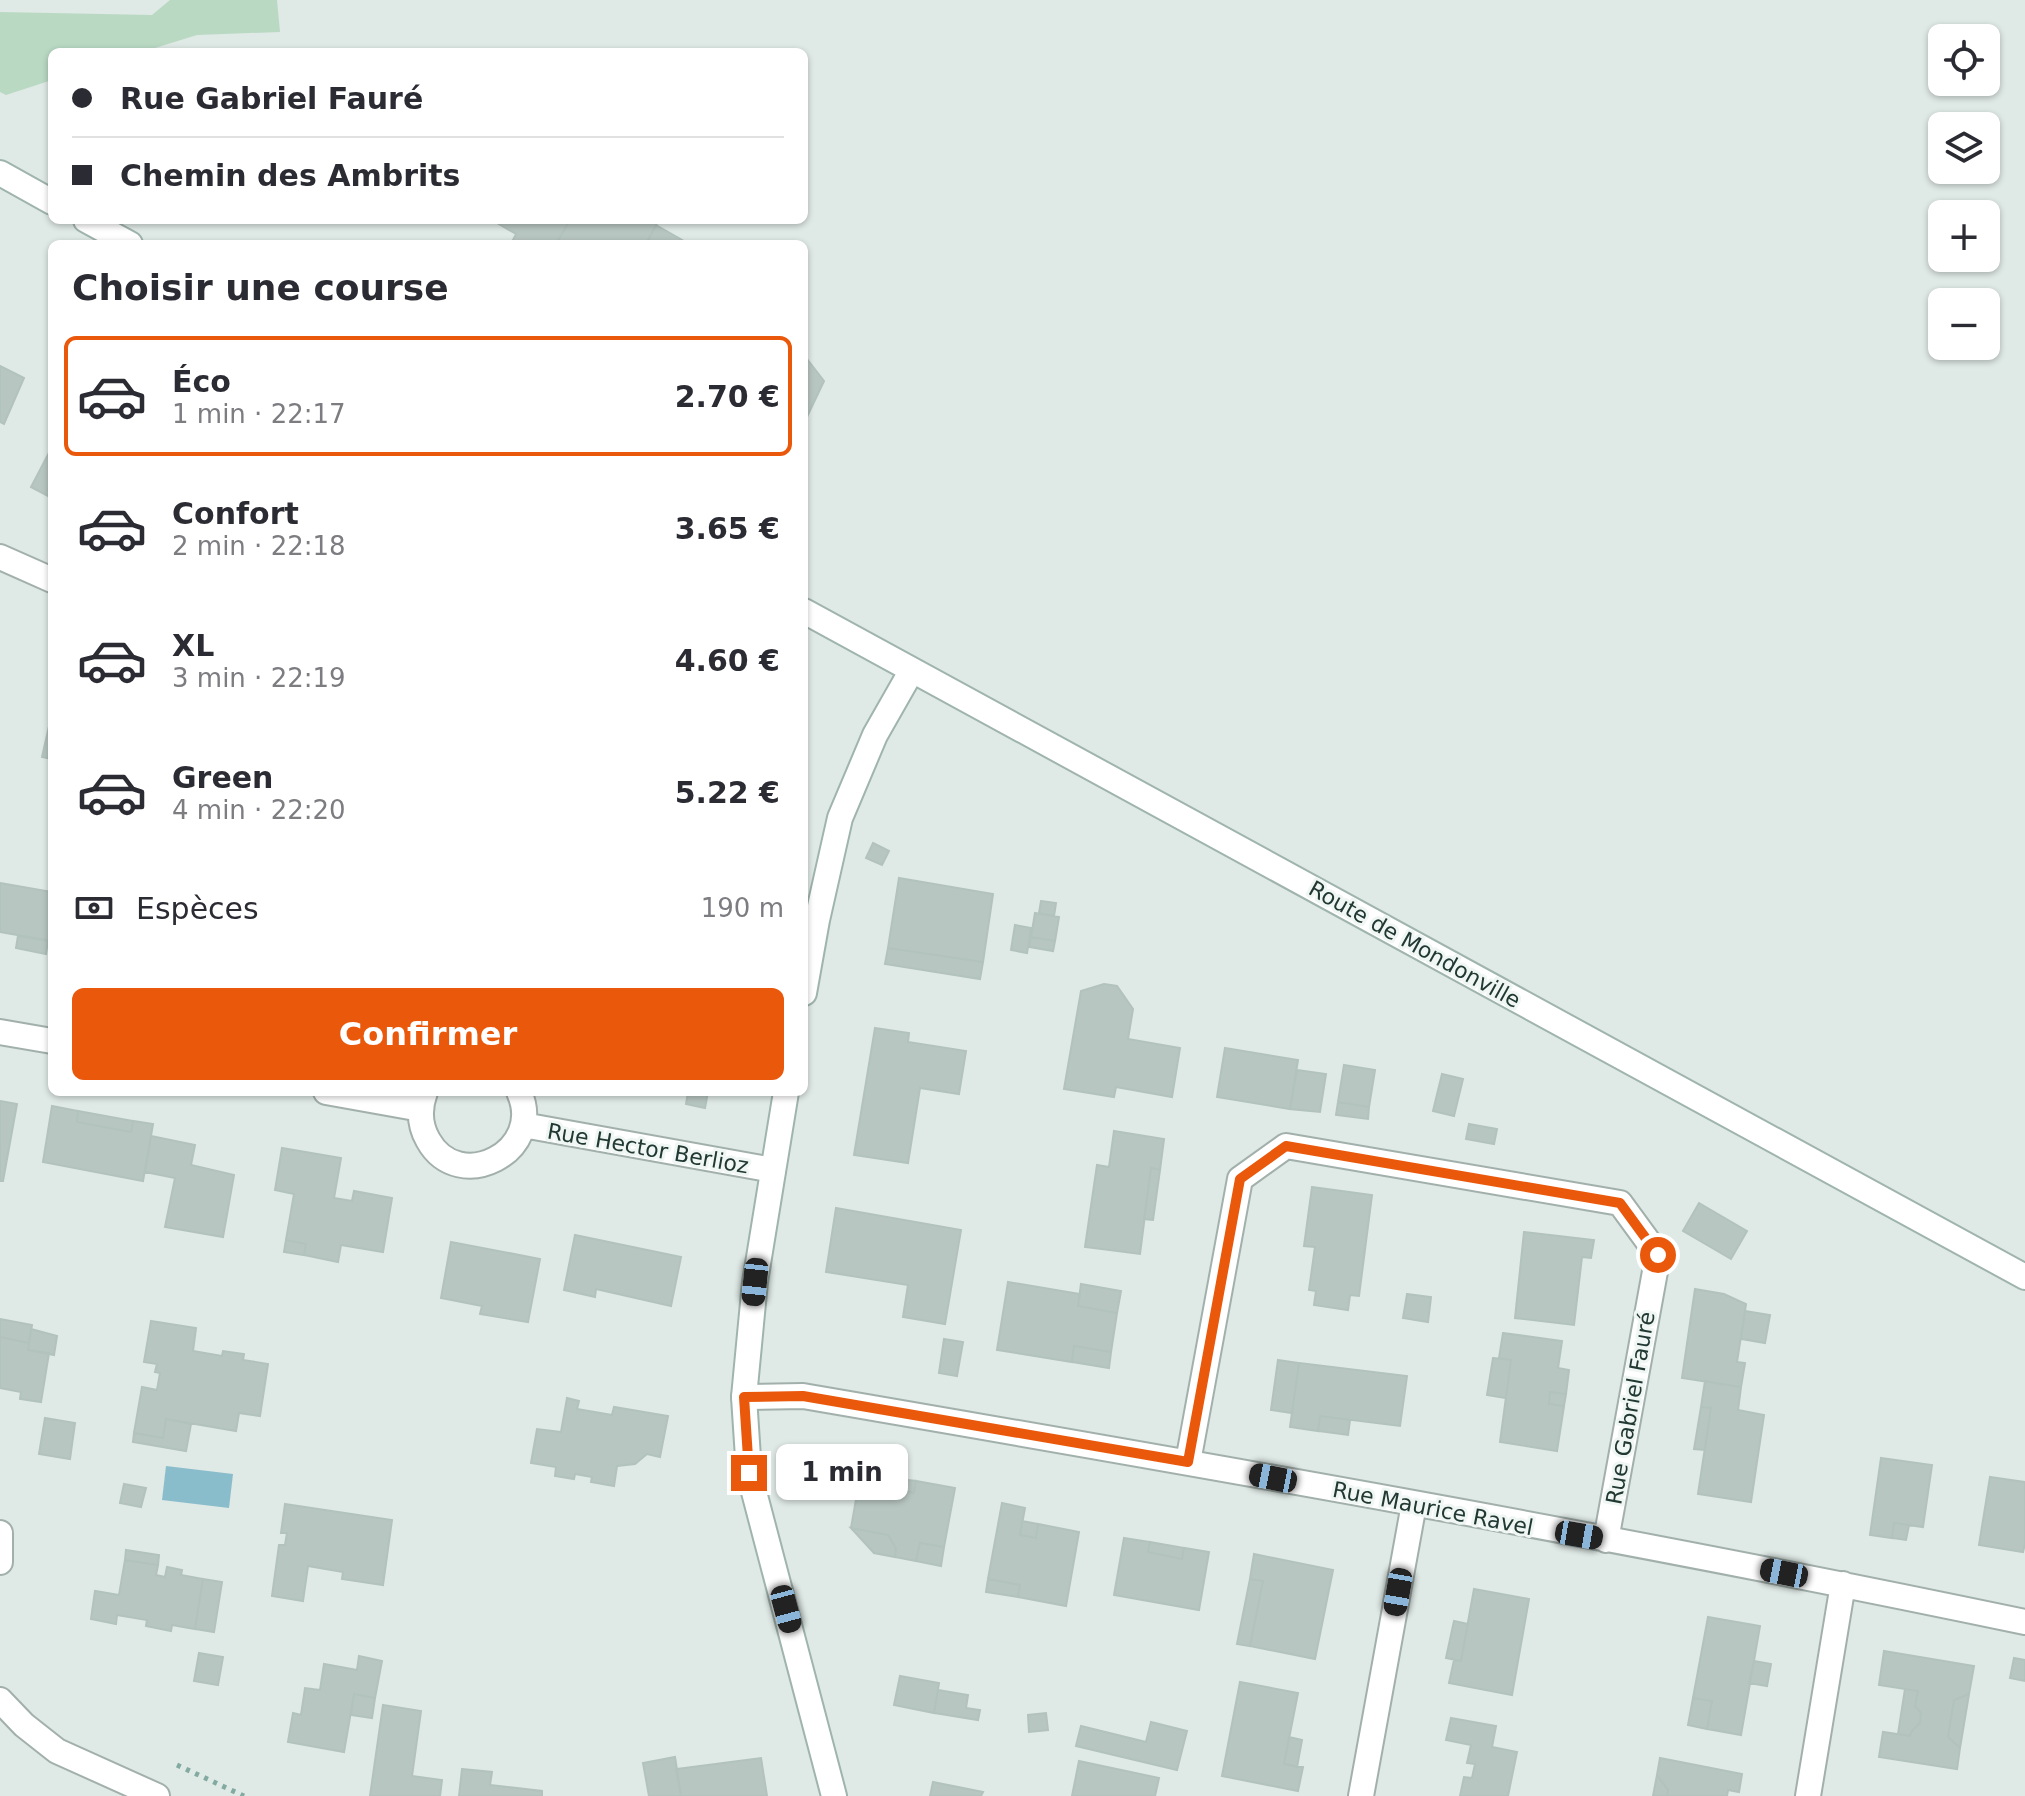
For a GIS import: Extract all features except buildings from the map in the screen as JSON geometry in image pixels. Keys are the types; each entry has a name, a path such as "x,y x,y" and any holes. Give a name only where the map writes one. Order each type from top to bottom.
{"street":[{"path":"0,173 48,200"},
{"path":"93,224 123,240"},
{"path":"0,557 48,578"},
{"name":"Route de Mondonville","path":"808,613 2025,1277"},
{"path":"808,971 840,818 875,735 912,670"},
{"path":"0,1032 48,1040"},
{"path":"369,1096 423,1101"},
{"name":"Rue Hector Berlioz","path":"423,1101 423,1131 432,1146 446,1158 463,1165 481,1165 498,1159 512,1148 523,1125 520,1096"},
{"path":"785,1096 757,1261 744,1397 749,1473 834,1796"},
{"name":"Rue Hector Berlioz","path":"523,1125 773,1170"},
{"name":"Rue Gabriel Fauré","path":"1188,1462 1240,1179 1286,1146 1620,1203 1658,1255 1606,1540"},
{"name":"Rue Maurice Ravel","path":"744,1397 803,1396 1188,1462 1843,1584 2025,1622"},
{"path":"1361,1796 1414,1504"},
{"path":"0,1533 0,1562"},
{"path":"1808,1796 1843,1584"},
{"path":"0,1700 24,1725 57,1751 157,1796"}],"green space":[{"path":"170,0 277,0 280,32 197,35 155,48 48,48 48,81 6,95 0,92 0,12 152,15"}],"water":[{"path":"166,1466 233,1474 229,1508 162,1500"}],"route":[{"path":"749,1473 744,1397 803,1396 1188,1462 1240,1179 1286,1146 1620,1203 1658,1255"}]}
